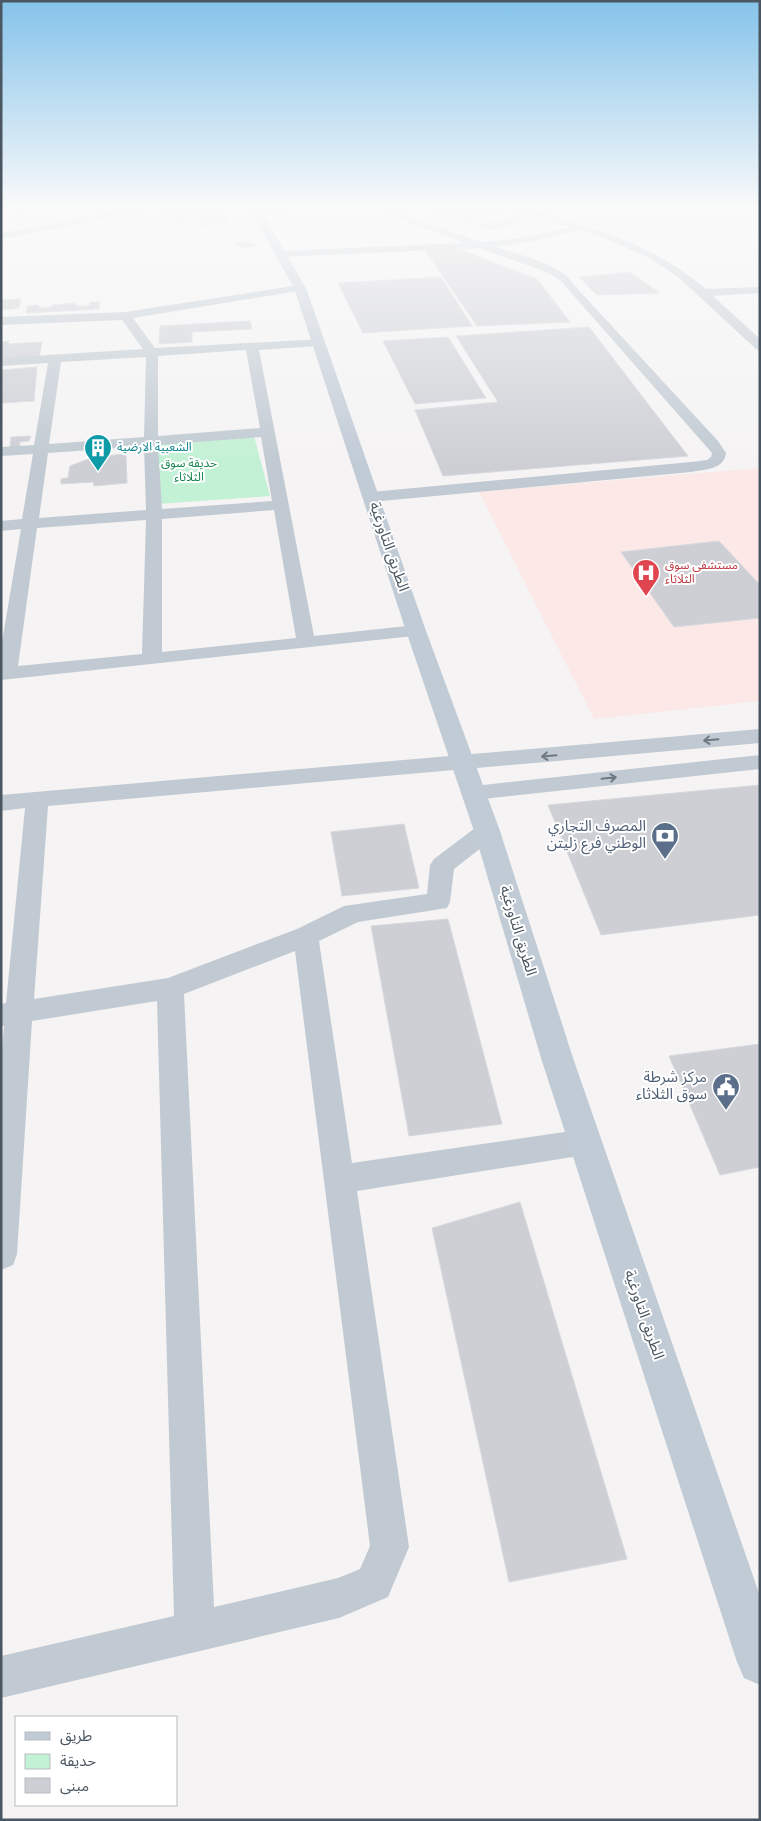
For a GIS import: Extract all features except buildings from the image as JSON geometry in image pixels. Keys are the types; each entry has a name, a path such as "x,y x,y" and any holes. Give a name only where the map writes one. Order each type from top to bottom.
{"street":[{"path":"1,322 125,316 269,293"},
{"name":"الطريق التاورغية","path":"302,293 416,631 487,831 554,1049 760,1662"},
{"path":"371,497 691,467 710,464 718,459 719,453 714,444 575,293"},
{"path":"702,293 760,346"},
{"path":"125,316 152,353 151,442 154,515 152,658"},
{"path":"1,362 318,342"},
{"path":"252,346 266,432 306,642"},
{"path":"55,358 4,674 416,631"},
{"path":"1,452 266,432"},
{"path":"1,526 280,505"},
{"path":"1,803 462,764 760,736"},
{"path":"474,793 760,762"},
{"path":"1,1254 10,1014 37,800"},
{"path":"10,1014 170,988 306,936 353,913 438,902 442,865 487,831"},
{"path":"1,1677 340,1598 374,1583 390,1547 306,936"},
{"path":"170,988 195,1632"},
{"path":"340,1179 585,1142"}],"shaded area":[{"name":"مستشفى سوق الثلاثاء","path":"760,468 760,701 594,719 479,492"}],"green space":[{"name":"حديقة سوق الثلاثاء","path":"254,436 270,496 158,504 156,442"}],"place":[{"name":"الشعبية الارضية","path":"98,472"},
{"name":"مستشفى سوق الثلاثاء","path":"646,597"},
{"name":"المصرف التجاري الوطني فرع زليتن","path":"665,860"},
{"name":"مركز شرطة سوق الثلاثاء","path":"726,1111"}]}
